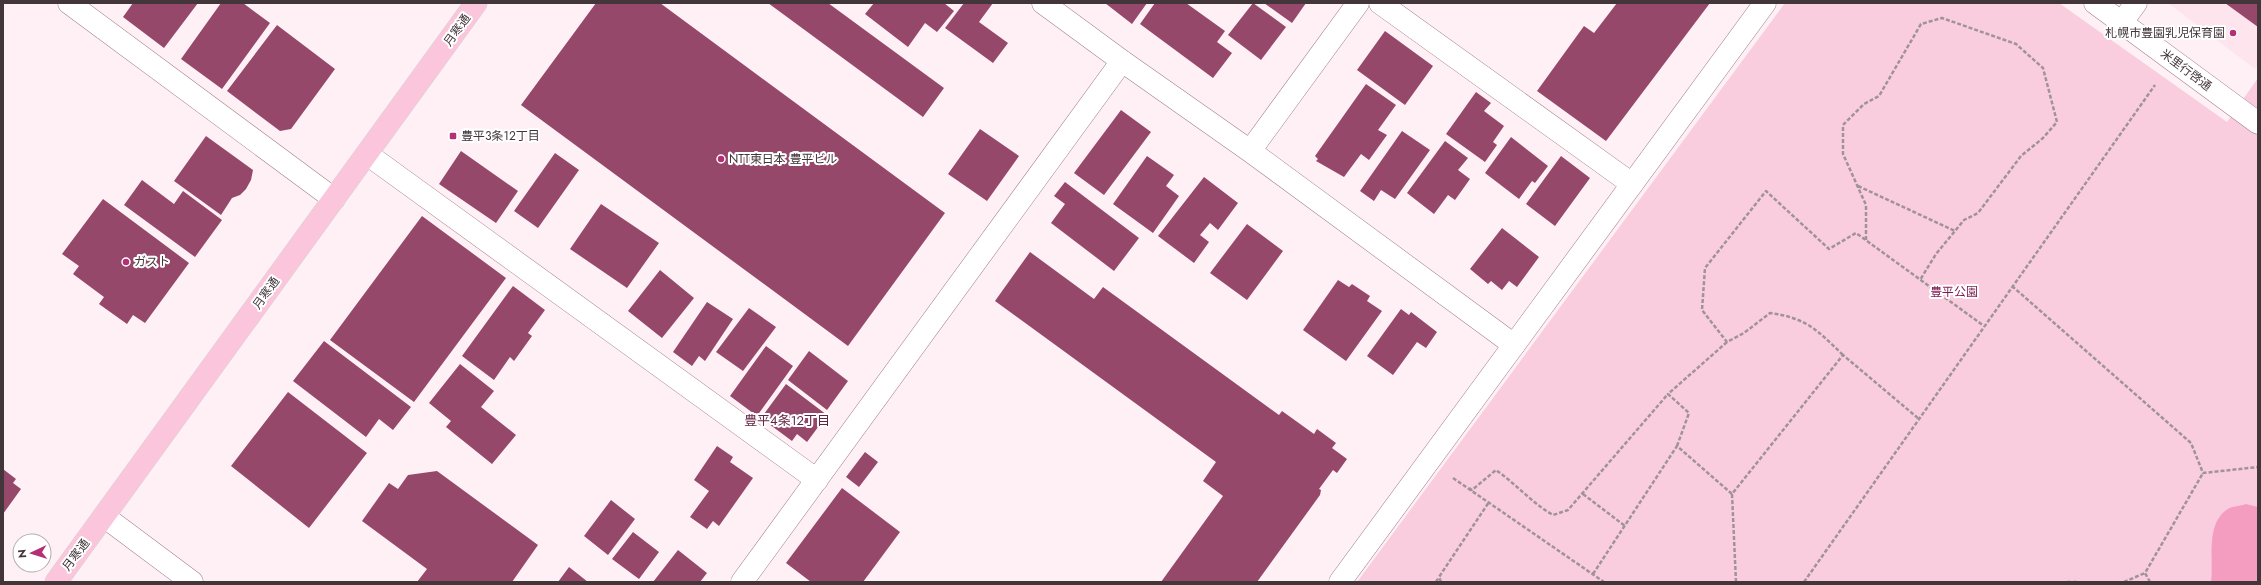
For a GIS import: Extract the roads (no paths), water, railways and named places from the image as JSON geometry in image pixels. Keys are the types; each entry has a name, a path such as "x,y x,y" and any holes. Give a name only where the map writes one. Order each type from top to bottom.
{"highway":[{"name":"月寒通","path":"56,582 105,517 476,3"}],"street":[{"path":"69,3 334,199"},
{"path":"1043,3 1122,61 1250,151 1514,345"},
{"path":"1250,151 1358,3"},
{"path":"1380,3 1632,184"},
{"path":"1340,582 1765,3"},
{"name":"米里行啓通","path":"2095,3 2258,123"},
{"path":"2122,22 2136,3"},
{"path":"742,582 1122,61"},
{"path":"367,154 817,480"},
{"path":"105,517 192,582"}],"place":[{"name":"札幌市豊園乳児保育園","path":"2233,33"},
{"name":"豊平3条12丁目","path":"453,136"},
{"name":"NTT東日本 豊平ビル","path":"721,159"},
{"name":"ガスト","path":"126,262"}],"district":[{"name":"豊平4条12丁目","path":"787,420"}],"park label":[{"name":"豊平公園","path":"1954,292"}]}
